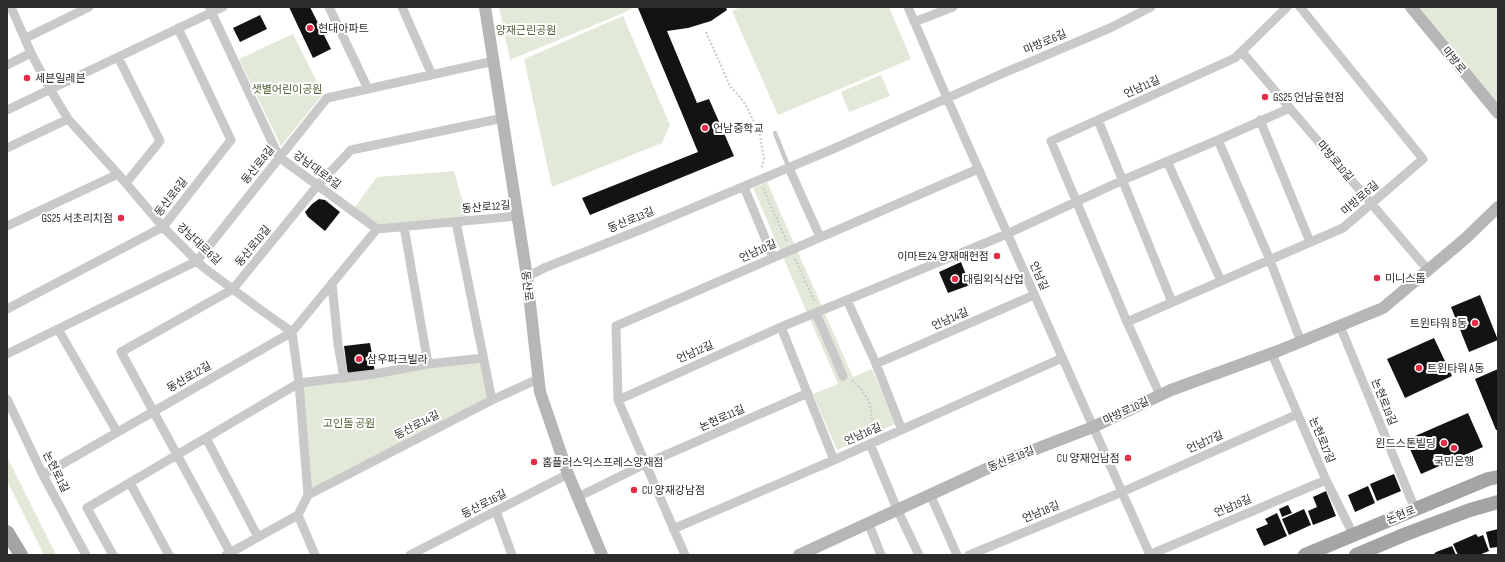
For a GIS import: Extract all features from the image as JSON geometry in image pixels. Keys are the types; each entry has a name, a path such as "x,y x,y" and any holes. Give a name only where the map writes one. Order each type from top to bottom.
{"main road":[{"name":"논현로","path":"1305,555 1488,478 1498,477"},
{"name":"논현로","path":"1356,555 1470,510 1498,502"},
{"path":"7,532 21,555"}],"street":[{"name":"강남대로6길","path":"11,7 26,38 31,53 68,119 163,226 197,261 292,332"},
{"path":"26,38 89,7"},
{"path":"7,110 178,28 211,10 223,7"},
{"path":"329,7 368,89"},
{"path":"402,7 432,75"},
{"name":"동산로","path":"485,7 527,277 540,392 568,474 602,555"},
{"name":"언남길","path":"908,7 946,98 1150,555"},
{"path":"914,22 953,7"},
{"name":"마방로6길","path":"946,98 999,74 1110,28 1151,7"},
{"name":"언남11길","path":"1077,202 1052,141 1235,58 1287,7"},
{"name":"마방로6길","path":"1127,322 1343,228 1423,159 1300,7"},
{"name":"마방로","path":"1411,7 1498,113"},
{"name":"강남대로8길","path":"211,10 279,158 378,230"},
{"name":"동산로6길","path":"7,308 163,226 231,140 178,28"},
{"name":"마방로10길","path":"1242,52 1428,270"},
{"path":"7,65 31,53"},
{"path":"118,57 160,141 126,183"},
{"name":"동산로8길","path":"7,354 197,261 327,98 494,61"},
{"name":"동산로13길","path":"527,277 544,268 789,168 946,98"},
{"path":"1007,234 1123,180 1290,108"},
{"name":"동산로10길","path":"227,554 154,411 121,352 233,289 317,186 351,150 503,118"},
{"path":"7,148 68,119"},
{"path":"1098,120 1172,302"},
{"path":"1260,120 1310,242"},
{"path":"1218,140 1270,260 1301,342"},
{"path":"1166,161 1221,281"},
{"path":"789,168 820,237"},
{"name":"언남10길","path":"618,400 616,326 978,169"},
{"path":"7,226 118,174"},
{"path":"744,186 773,257"},
{"name":"마방로10길","path":"1077,202 1127,322 1160,395"},
{"name":"마방로10길","path":"1093,427 1160,395 1272,354 1383,308 1466,238 1498,207"},
{"name":"동산로12길","path":"44,475 292,332 378,230 518,216"},
{"name":"동산로12길","path":"456,222 492,400"},
{"path":"404,227 428,364"},
{"name":"언남12길","path":"618,400 781,327 1007,234"},
{"path":"332,283 338,344 344,378"},
{"name":"언남14길","path":"876,364 1034,295"},
{"path":"847,300 876,364 902,430"},
{"path":"816,313 843,376"},
{"name":"논현로19길","path":"1340,326 1415,509"},
{"path":"781,327 834,460"},
{"path":"58,329 117,432"},
{"path":"227,554 298,515 308,495 299,383 292,332"},
{"name":"논현로17길","path":"1272,354 1326,480 1353,534"},
{"path":"113,555 87,508 299,383 344,378 428,364 483,358"},
{"name":"언남16길","path":"673,529 834,460 1062,358"},
{"name":"동산로14길","path":"308,495 492,400 538,379"},
{"name":"논현로11길","path":"578,497 645,464 808,393"},
{"name":"논현로1길","path":"7,399 44,475 86,555"},
{"path":"618,400 685,555"},
{"name":"언남17길","path":"1122,492 1298,414"},
{"name":"동산로19길","path":"799,555 997,464 1093,427"},
{"path":"206,438 258,537"},
{"path":"870,444 897,509 919,555"},
{"name":"동산로16길","path":"410,555 568,474"},
{"name":"언남19길","path":"1150,555 1326,480"},
{"path":"130,482 169,555"},
{"name":"언남18길","path":"969,555 1122,492"},
{"path":"930,494 957,555"},
{"path":"496,511 512,555"},
{"path":"298,515 315,555"},
{"path":"868,522 881,555"}],"lane":[{"path":"775,133 789,168"}],"green space":[{"name":"양재근린공원","path":"499,7 635,7 510,60"},
{"path":"741,7 889,7 911,59 778,115 732,11"},
{"path":"1416,7 1498,7 1498,107"},
{"path":"623,16 670,125 662,143 552,187 524,59"},
{"name":"샛별어린이공원","path":"293,34 323,94 281,146 239,59"},
{"path":"881,75 890,96 849,112 841,92"},
{"path":"454,171 468,221 377,229 352,211 377,177"},
{"path":"767,182 853,377 872,369 895,424 837,450 813,394 838,384 753,188"},
{"name":"고인돌 공원","path":"483,358 492,400 308,495 299,383"},
{"path":"7,457 56,555 44,555 7,481"}],"building":[{"name":"현대아파트","path":"289,7 310,7 331,49 313,58"},
{"name":"언남중학교","path":"726,7 727,10 711,21 688,28 667,31 697,103 709,99 734,156 590,215 582,198 698,152 638,8"},
{"path":"260,15 267,29 240,42 233,28"},
{"path":"319,199 325,200 340,212 325,231 308,217 305,212"},
{"name":"대림외식산업","path":"961,262 970,285 948,293 939,272"},
{"name":"트윈타워 B동","path":"1480,295 1498,340 1469,352 1451,307"},
{"name":"트윈타워 A동","path":"1434,338 1452,376 1405,398 1387,359"},
{"name":"삼우파크빌라","path":"370,343 375,372 348,376 344,346"},
{"path":"1498,369 1498,430 1496,430 1475,379"},
{"name":"윈드스톤빌딩","path":"1468,413 1483,447 1421,474 1406,440"},
{"path":"1394,474 1401,491 1377,501 1370,484"},
{"path":"1368,486 1375,503 1355,512 1348,495"},
{"path":"1326,491 1336,516 1313,525 1308,511 1317,507 1313,497"},
{"path":"1288,505 1292,513 1282,517 1279,509"},
{"path":"1304,509 1311,525 1289,535 1282,519"},
{"path":"1277,513 1287,536 1264,546 1256,529 1268,524 1265,519"},
{"path":"1498,529 1498,547 1490,548 1486,532"},
{"path":"1476,534 1478,537 1483,535 1489,551 1479,555 1458,555 1453,544"},
{"path":"1452,546 1456,555 1433,555 1436,552"}],"place":[{"name":"현대아파트","path":"310,28"},
{"name":"세븐일레븐","path":"27,78"},
{"name":"GS25 언남윤현점","path":"1265,97"},
{"name":"언남중학교","path":"705,128"},
{"name":"GS25 서초리치점","path":"121,218"},
{"name":"이마트24 양재매헌점","path":"997,256"},
{"name":"미니스톱","path":"1377,278"},
{"name":"대림외식산업","path":"955,279"},
{"name":"트윈타워 B동","path":"1475,323"},
{"name":"삼우파크빌라","path":"359,359"},
{"name":"트윈타워 A동","path":"1419,368"},
{"name":"윈드스톤빌딩","path":"1444,443"},
{"name":"국민은행","path":"1454,448"},
{"name":"CU 양재언남점","path":"1128,458"},
{"name":"홈플러스익스프레스양재점","path":"534,462"},
{"name":"CU 양재강남점","path":"634,490"}]}
